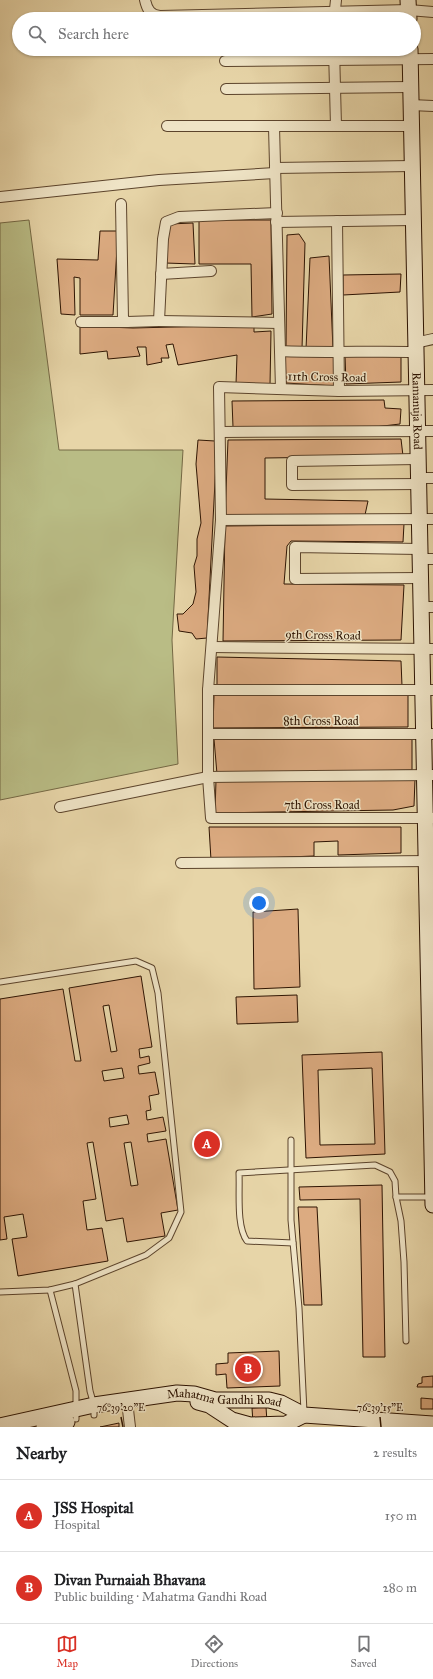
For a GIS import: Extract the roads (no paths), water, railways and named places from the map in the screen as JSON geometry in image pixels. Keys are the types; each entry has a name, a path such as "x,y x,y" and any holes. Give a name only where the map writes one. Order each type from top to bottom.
{"street":[{"path":"145,0 147,8 151,12"},
{"path":"335,12 336,0"},
{"path":"379,12 409,10 433,12"},
{"path":"334,56 336,126"},
{"path":"226,61 334,60 385,56"},
{"name":"Ramanuja Road","path":"410,56 418,481 426,519 424,556 420,578 427,607 433,1205"},
{"path":"419,56 433,59"},
{"path":"226,89 410,87"},
{"path":"410,105 433,106"},
{"path":"167,126 411,126"},
{"path":"274,126 281,389"},
{"path":"0,197 159,180 275,170 412,166"},
{"path":"121,204 123,319 127,322"},
{"path":"159,321 163,239 166,222 179,217 277,217 337,221 413,220"},
{"path":"337,221 339,391"},
{"path":"161,274 211,271"},
{"path":"81,322 279,322"},
{"path":"280,351 326,353 339,351 415,348 433,339"},
{"name":"11th Cross Road","path":"220,432 219,387 339,391 433,390"},
{"path":"208,777 208,690 220,520 220,432 433,431"},
{"path":"418,459 292,461 292,485 418,481 433,478"},
{"path":"220,520 426,519"},
{"path":"420,578 295,579 296,547 424,556"},
{"name":"9th Cross Road","path":"212,647 427,649"},
{"path":"208,690 427,690"},
{"name":"8th Cross Road","path":"208,734 428,734"},
{"path":"60,807 208,777 428,775"},
{"name":"7th Cross Road","path":"208,777 211,818 429,818"},
{"path":"181,863 429,861"},
{"name":"Mahatma Gandhi Road","path":"127,1405 177,1393 194,1394 215,1400 270,1400 281,1403 304,1421"},
{"name":"Mahatma Gandhi Road","path":"0,1426 127,1405 178,1400 197,1402 209,1406 232,1420 250,1425 286,1424 304,1421 433,1424"},
{"path":"127,1405 130,1427"},
{"name":"Mahatma Gandhi Road","path":"44,1427 76,1414"}],"lane":[{"path":"0,982 136,961 152,968 158,993 181,1212 168,1238 146,1255 75,1284 50,1290 0,1292"},
{"path":"291,1140 290,1170 293,1243 300,1322 304,1421"},
{"path":"293,1243 247,1241 242,1235 240,1223 239,1173 375,1165 390,1172 395,1181 404,1262 406,1341"},
{"path":"396,1198 433,1197"},
{"path":"75,1284 94,1410"},
{"path":"50,1290 76,1391 76,1414"}],"place":[{"name":"JSS Hospital","path":"207,1144"},
{"name":"Divan Purnaiah Bhavana","path":"248,1369"}]}
